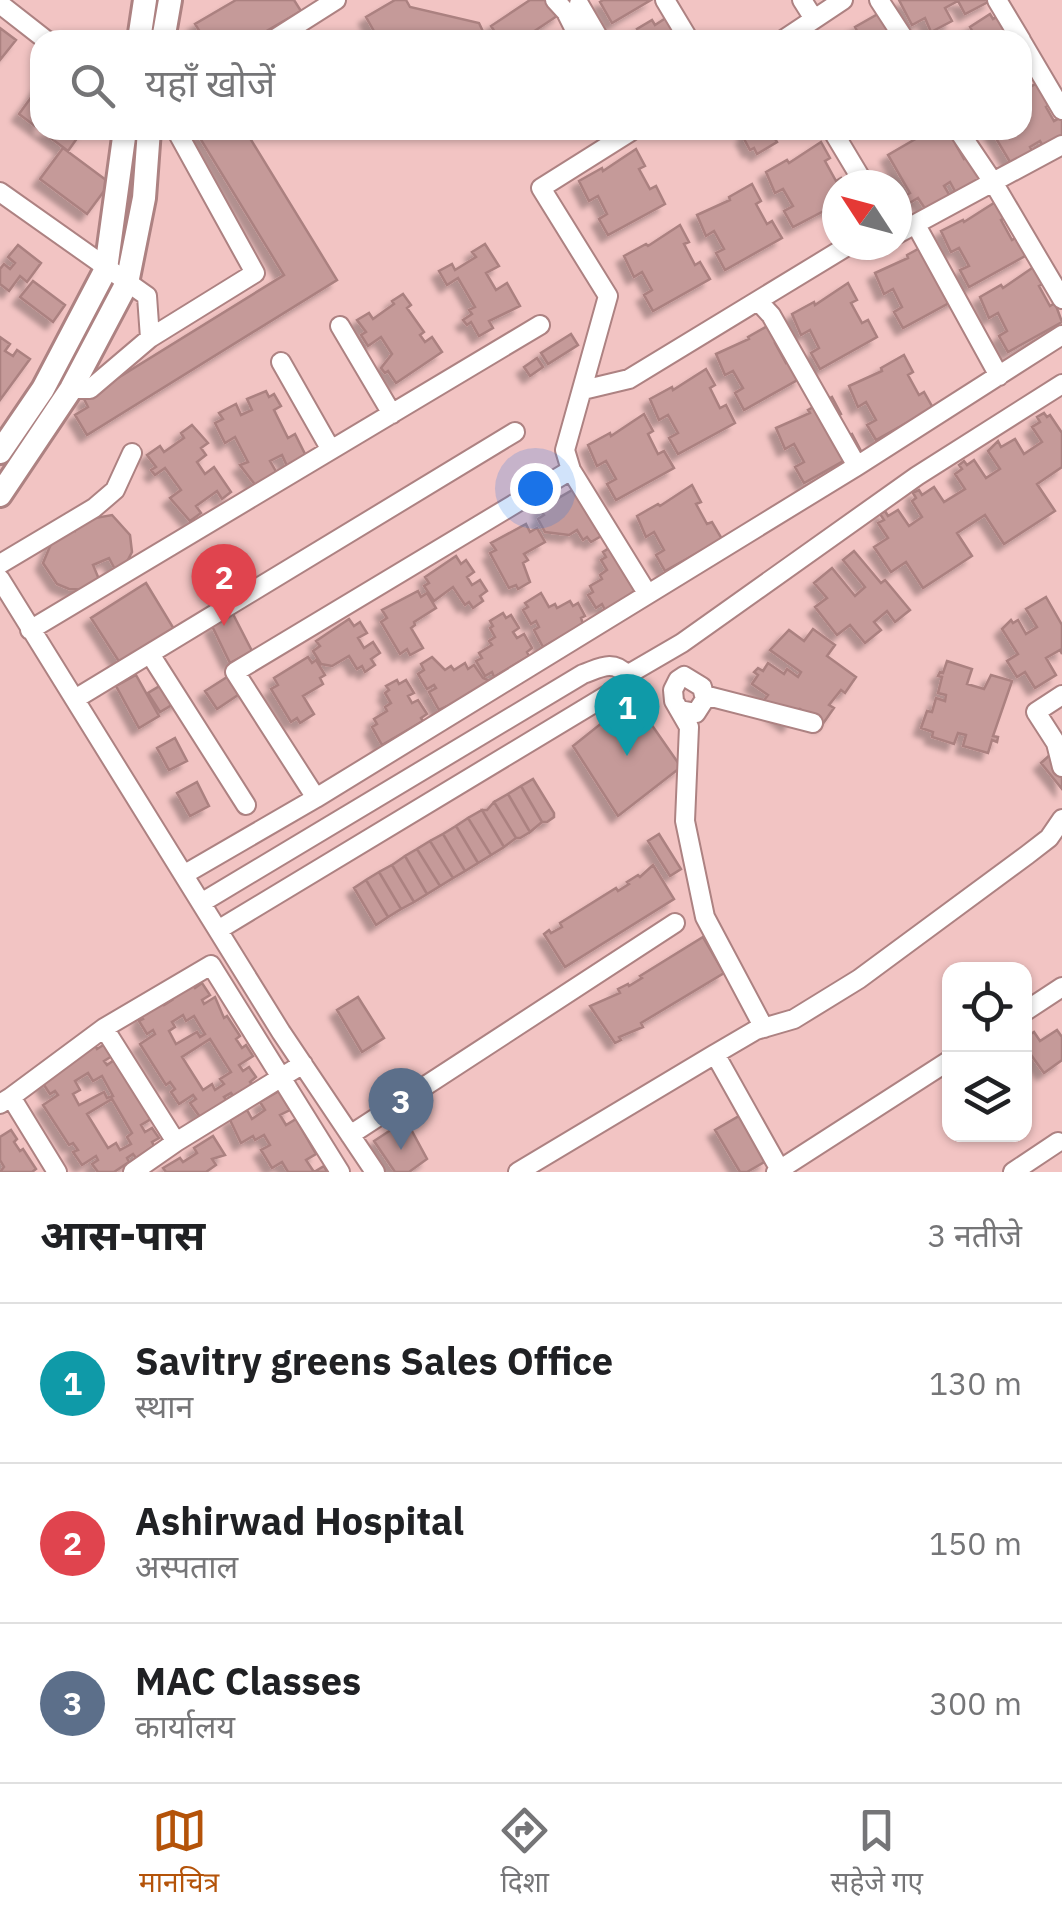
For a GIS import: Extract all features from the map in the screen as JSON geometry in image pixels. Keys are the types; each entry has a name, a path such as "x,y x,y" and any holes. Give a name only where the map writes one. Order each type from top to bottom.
{"main road":[{"path":"141,30 146,0"},
{"path":"165,30 170,0"},
{"path":"2,445 43,389 106,269 125,140"},
{"path":"0,495 71,389 127,283 144,198 149,140"}],"street":[{"path":"289,30 336,0"},
{"path":"665,0 683,30"},
{"path":"802,0 814,19"},
{"path":"797,30 842,0"},
{"path":"879,0 898,30"},
{"path":"997,0 1015,30"},
{"path":"0,4 33,30"},
{"path":"571,4 578,30"},
{"path":"571,4 592,30"},
{"path":"1032,60 1062,110"},
{"path":"71,389 90,389 150,338 254,272 181,140"},
{"path":"617,140 541,188 608,296 565,450 572,470 648,593"},
{"path":"838,140 857,170"},
{"path":"965,140 1062,299"},
{"path":"912,226 1062,145"},
{"path":"0,192 146,296 150,338"},
{"path":"916,224 999,376"},
{"path":"582,390 629,380 825,260"},
{"path":"758,302 771,315 857,466"},
{"path":"30,630 540,325"},
{"path":"340,326 392,414"},
{"path":"185,874 316,798 857,466 1062,335"},
{"path":"281,362 331,450"},
{"path":"218,930 624,685 626,675 658,657 918,476 1062,384"},
{"path":"75,699 515,432"},
{"path":"0,564 115,490 132,453"},
{"path":"316,798 235,672 572,470"},
{"path":"0,579 218,930 375,1172"},
{"path":"150,654 246,805"},
{"path":"658,657 678,680"},
{"path":"201,903 583,674 612,664 626,675"},
{"path":"680,710 696,712 705,700 702,687 684,676 673,690 674,700 689,727 686,821 705,917 760,1029"},
{"path":"704,694 814,723"},
{"path":"1062,695 1036,712 1056,743 1062,767"},
{"path":"518,1172 715,1054 760,1029 794,1019 859,979 1027,855 1048,838 1062,819"},
{"path":"350,1134 675,924"},
{"path":"57,1172 6,1100 104,1028 211,966 340,1172"},
{"path":"1032,1007 1062,988"},
{"path":"104,1028 176,1142"},
{"path":"715,1054 783,1170 942,1065"},
{"path":"142,1170 176,1142 303,1064"},
{"path":"1013,1172 1058,1142"}],"building":[{"path":"236,0 294,0 301,11 268,30 199,30 195,24"},
{"path":"395,0 406,0 410,7 479,23 482,30 373,30 366,17"},
{"path":"530,0 551,0 560,14 536,30 494,30 491,26"},
{"path":"651,0 612,23 600,2"},
{"path":"899,0 992,0 965,14 958,1 945,8 952,21 935,30 930,30 925,18 912,25"},
{"path":"885,10 897,30 856,30 855,27"},
{"path":"672,14 678,30 637,29 652,20 655,25"},
{"path":"990,14 993,19 1002,14 1012,30 972,30 970,27"},
{"path":"0,28 16,40 0,60"},
{"path":"1042,80 1055,102 1046,107 1054,121 1062,117 1062,145 1047,153 1040,141 1030,147 1037,160 1016,172 997,140 1032,140 1032,86"},
{"path":"30,99 30,122 19,114"},
{"path":"53,140 76,140 68,151"},
{"path":"201,140 251,140 337,280 87,435 75,415 88,407 84,399 284,275"},
{"path":"745,140 777,142 757,154 754,148 750,150"},
{"path":"914,140 962,140 956,145 964,159 973,154 985,176 956,193 950,182 944,186 950,196 926,210 918,198 912,202 912,170 897,170 888,155"},
{"path":"821,142 830,158 825,161 830,170 822,170 822,212 793,227 784,211 793,206 783,189 775,193 766,172 787,160 789,163"},
{"path":"63,148 110,183 87,214 40,179"},
{"path":"636,149 645,166 639,169 650,189 656,186 665,204 608,235 599,219 607,214 598,196 589,201 579,181 602,168 603,171"},
{"path":"752,184 761,201 756,204 767,224 772,221 782,238 725,270 716,253 724,249 714,231 706,236 697,215 730,200 729,197"},
{"path":"997,201 1006,217 1001,220 1012,240 1017,237 1027,255 969,287 960,270 969,266 959,248 951,252 941,231"},
{"path":"680,225 695,265 700,262 710,279 653,311 644,295 652,290 642,272 634,277 624,256"},
{"path":"931,242 960,297 903,328 894,312 902,307 893,289 884,294 875,273 912,260 912,252"},
{"path":"485,244 499,266 486,273 496,290 507,283 520,306 489,321 493,328 479,336 471,322 467,325 463,320 475,307 458,278 447,285 439,271 452,264 455,270 476,257 472,252"},
{"path":"18,245 41,263 27,282 20,276 9,291 0,284 0,269 4,264 10,269 15,263 8,257"},
{"path":"1035,266 1045,283 1039,286 1050,306 1055,303 1062,322 1008,352 999,336 1007,331 998,313 989,318 980,297 1001,285 1003,288"},
{"path":"33,281 65,305 53,322 20,297"},
{"path":"848,283 857,300 851,303 862,323 868,320 877,337 820,369 811,353 819,348 810,330 801,335 792,314 814,302 815,305"},
{"path":"403,294 411,305 407,308 424,332 420,335 425,342 432,337 442,352 396,383 381,368 392,354 381,337 368,346 361,335 366,332 357,320 369,313 373,319"},
{"path":"771,324 780,340 775,343 786,363 791,360 801,378 744,410 735,393 743,388 733,371 725,375 716,354"},
{"path":"571,334 578,345 548,364 541,353"},
{"path":"0,337 10,344 5,351 13,356 17,350 30,359 0,400"},
{"path":"904,355 913,372 908,375 919,395 924,392 933,408 876,440 867,425 876,420 866,402 858,407 849,386 882,371 881,368"},
{"path":"537,358 543,367 530,376 524,367"},
{"path":"706,369 715,385 710,388 720,408 726,405 735,423 678,454 669,438 678,433 668,415 659,420 650,399"},
{"path":"266,391 269,397 274,394 281,406 274,410 288,438 295,434 306,456 287,466 282,455 270,461 278,475 256,486 240,465 248,462 235,437 225,443 215,423 223,419 219,413 236,404 241,415 252,410 247,399"},
{"path":"832,397 841,414 836,417 861,451 804,483 795,467 804,462 794,444 785,449 776,428 810,413 808,410"},
{"path":"1044,413 1050,415 1062,433 1062,467 1037,484 1055,511 1004,544 985,515 957,533 972,556 923,588 906,562 891,572 874,547 888,538 878,523 884,520 880,514 885,511 888,516 898,510 909,526 922,517 912,501 916,498 913,493 919,490 922,495 934,487 944,502 965,489 955,474 964,461 967,465 974,460 986,478 1000,469 988,451 998,441 1001,447 1015,439 1024,454 1042,442 1032,427"},
{"path":"644,414 658,454 664,451 674,468 616,500 607,484 616,479 606,461 597,466 588,445 610,433 611,436"},
{"path":"192,425 208,443 201,448 206,455 197,462 205,474 214,467 231,492 222,499 217,491 196,506 201,513 190,521 170,498 181,490 165,468 155,475 151,470 156,467 147,455 160,446 164,452 184,438 181,433"},
{"path":"692,485 701,502 696,504 707,524 712,522 722,539 665,571 656,555 664,550 654,532 646,537 637,516"},
{"path":"574,489 603,535 591,542 587,537 583,540 577,530 569,535 545,532 538,519 544,515 540,509"},
{"path":"112,515 130,535 132,552 119,577 109,558 93,565 101,584 92,590 57,584 43,563 56,532 72,525 75,530 78,521"},
{"path":"526,524 530,532 537,528 545,542 524,554 530,582 518,589 516,585 509,588 490,553 496,550 491,543"},
{"path":"614,545 640,589 605,610 602,604 596,608 588,595 593,592 590,586 602,579 600,575 607,570 601,560 606,557 603,552"},
{"path":"854,551 910,610 895,622 887,611 874,622 881,630 865,643 850,625 837,635 815,607 827,598 814,583 832,568 855,596 865,587 843,560"},
{"path":"456,556 461,564 466,560 474,572 467,577 472,585 480,580 487,591 480,596 483,601 473,608 469,602 465,605 453,587 434,601 424,586 429,583 425,577"},
{"path":"146,583 174,629 120,663 91,618"},
{"path":"418,591 421,597 427,593 436,608 411,628 423,648 410,655 407,649 400,654 381,622 387,618 382,610"},
{"path":"541,593 549,607 555,604 557,608 570,601 573,606 578,603 585,616 581,618 583,624 543,647 534,630 539,627 536,621 531,624 523,610 528,607 525,603"},
{"path":"1046,597 1062,625 1062,654 1060,650 1046,658 1056,675 1035,688 1025,672 1017,677 1007,661 1018,654 1002,629 1011,620 1018,620 1026,634 1037,627 1026,609"},
{"path":"503,613 506,618 511,615 519,628 513,632 517,638 524,634 532,648 527,652 529,656 494,677 492,672 485,676 476,661 495,637 490,621"},
{"path":"233,614 252,651 230,663 212,626"},
{"path":"349,619 354,626 360,622 367,633 358,638 364,648 373,642 380,653 371,659 375,665 365,672 362,666 357,669 349,656 332,666 321,664 313,651 320,646 316,641"},
{"path":"813,629 835,645 827,656 856,677 845,693 841,690 829,705 834,708 822,725 800,709 789,725 761,704 768,695 752,684 758,675 754,672 758,668 763,671 768,663 784,674 787,669 798,677 801,672 770,650 789,630 804,641"},
{"path":"308,657 312,663 316,660 325,675 320,678 323,684 303,696 314,714 300,723 297,718 291,722 271,689 278,685 274,678"},
{"path":"432,657 445,670 465,663 468,669 474,665 488,680 487,688 439,710 429,692 436,688 434,685 427,689 418,674 424,670 421,664"},
{"path":"947,661 972,669 967,684 984,689 991,675 1012,681 993,736 998,737 997,742 992,740 988,753 963,746 966,735 958,733 954,744 932,737 933,732 921,728 936,698 945,701 946,695 938,693 942,677 938,676"},
{"path":"235,672 247,689 217,709 205,691"},
{"path":"136,675 159,716 139,728 116,686"},
{"path":"173,678 185,697 160,712 148,693"},
{"path":"397,680 399,684 406,680 414,693 408,696 412,703 418,700 427,714 421,718 423,721 382,745 372,727 377,724 374,719 387,711 385,707 391,703 386,686"},
{"path":"633,698 681,767 618,816 573,746"},
{"path":"175,738 187,761 169,770 157,748"},
{"path":"1052,753 1062,765 1062,789 1041,763"},
{"path":"533,779 554,813 547,822 542,822 521,786"},
{"path":"197,782 209,806 190,816 177,793"},
{"path":"521,786 542,822 530,832 508,794"},
{"path":"508,794 530,832 520,838 516,838 494,802"},
{"path":"494,802 516,838 504,847 482,810"},
{"path":"482,810 504,847 491,855 468,818"},
{"path":"468,818 491,855 478,863 456,826"},
{"path":"456,826 478,863 465,871 443,834"},
{"path":"443,834 465,871 453,878 430,841"},
{"path":"659,834 681,869 670,876 648,841"},
{"path":"430,841 453,878 440,886 417,849"},
{"path":"417,849 440,886 427,894 405,856"},
{"path":"405,856 427,894 414,902 392,865"},
{"path":"392,865 414,902 401,909 379,872"},
{"path":"653,865 674,899 565,967 544,934 562,927 560,923 616,888 618,891"},
{"path":"379,872 401,909 388,917 366,880"},
{"path":"366,880 388,917 376,925 354,888"},
{"path":"703,937 724,973 615,1043 590,1006 620,993 618,989 629,986"},
{"path":"191,983 195,988 202,983 210,995 202,1000 204,1004 215,997 224,1018 227,1016 240,1036 236,1039 253,1056 239,1065 243,1071 249,1067 256,1077 250,1082 252,1085 234,1097 231,1093 224,1097 227,1101 200,1117 190,1103 196,1099 193,1095 179,1104 171,1092 175,1089 170,1082 166,1085 140,1044 155,1034 153,1030 147,1034 139,1021 143,1019 140,1015 172,1000 169,997","holes":["183,1015 186,1021 194,1016 205,1034 200,1037 197,1032 176,1044 169,1031 175,1027 172,1022","210,1039 231,1072 220,1079 224,1084 215,1090 212,1084 203,1090 182,1057"]},
{"path":"358,997 384,1038 362,1052 337,1010"},
{"path":"1057,1030 1062,1037 1062,1060 1044,1073 1032,1056 1032,1033 1040,1041"},
{"path":"94,1043 97,1049 105,1044 112,1056 104,1061 107,1065 117,1058 143,1097 139,1099 144,1108 149,1106 156,1116 141,1125 145,1132 152,1128 159,1138 152,1142 154,1146 136,1158 133,1154 127,1158 129,1162 114,1172 98,1172 92,1164 98,1160 96,1156 82,1165 73,1152 78,1150 73,1143 69,1145 43,1105 58,1095 55,1091 50,1094 42,1082","holes":["88,1073 93,1081 102,1076 113,1096 107,1098 104,1092 79,1105 73,1094 80,1090 75,1081","112,1099 132,1133 127,1137 131,1144 120,1150 116,1143 108,1148 87,1114"]},
{"path":"279,1091 290,1110 280,1115 286,1125 296,1119 316,1154 306,1160 314,1172 288,1172 282,1162 272,1168 261,1150 270,1145 264,1135 241,1143 230,1120 247,1110 252,1119 265,1110 260,1102"},
{"path":"739,1116 766,1161 747,1172 740,1172 715,1130"},
{"path":"406,1120 427,1159 409,1172 395,1172 374,1141"},
{"path":"11,1130 17,1139 14,1142 36,1169 32,1172 0,1172 4,1167 0,1160 0,1137"},
{"path":"213,1136 225,1155 212,1159 216,1165 206,1172 166,1172 163,1168 180,1158 183,1162 197,1153 194,1148"}],"place":[{"name":"Ashirwad Hospital","path":"224,626"},
{"name":"Savitry greens Sales Office","path":"627,756"},
{"name":"MAC Classes","path":"401,1150"}]}
